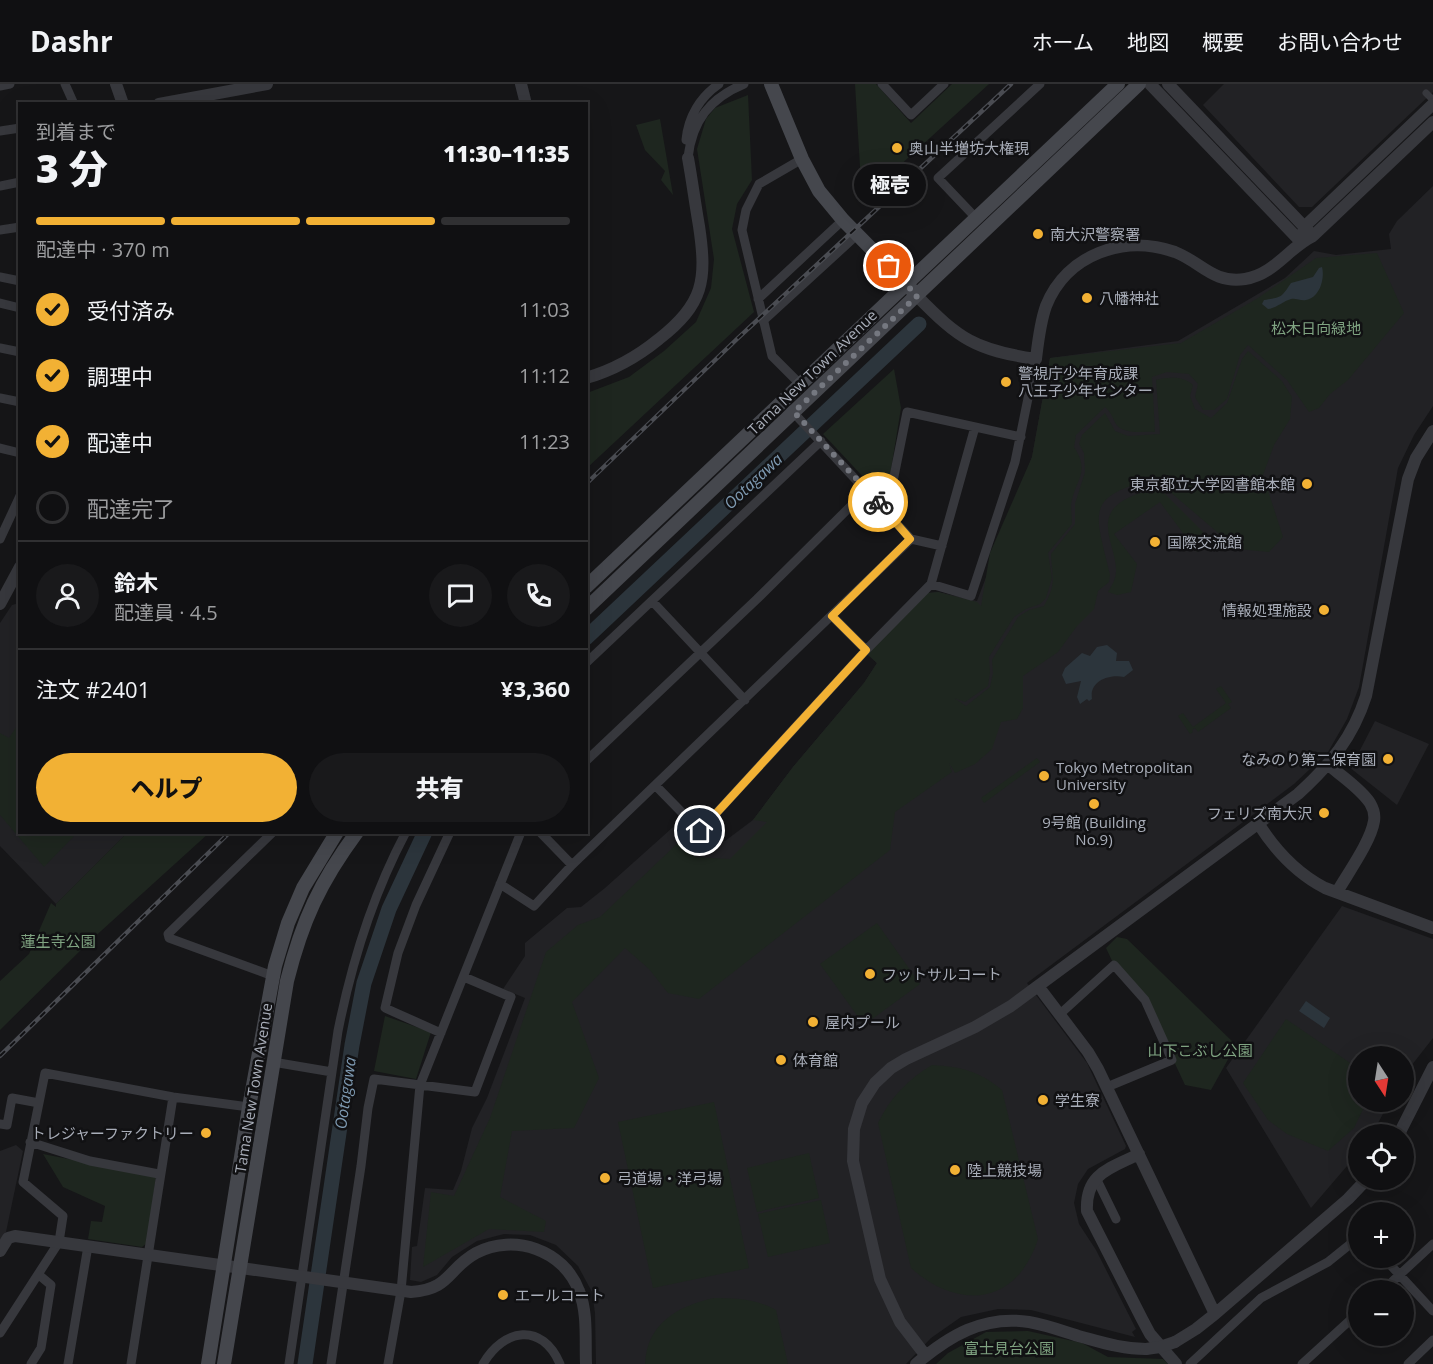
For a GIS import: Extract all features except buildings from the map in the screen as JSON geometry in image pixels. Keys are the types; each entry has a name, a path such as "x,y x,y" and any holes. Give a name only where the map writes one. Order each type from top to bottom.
{"main road":[{"path":"771,84 802,159 819,191 843,220 917,296"},
{"name":"Tama New Town Avenue","path":"588,585 1118,84"},
{"name":"Tama New Town Avenue","path":"588,607 799,418 917,296 1139,84"},
{"name":"Tama New Town Avenue","path":"208,1364 249,1107 273,976 282,939 295,904 312,871 336,834"},
{"name":"Tama New Town Avenue","path":"224,1364 287,981 301,930 324,881 356,834"}],"street":[{"path":"0,86 10,84"},
{"path":"65,84 73,102"},
{"path":"116,84 122,102"},
{"path":"182,102 204,100 267,84"},
{"path":"521,84 526,102"},
{"path":"588,377 616,367 647,349 677,325 696,298 701,285 704,263 686,138 689,123 699,103 719,84"},
{"path":"688,158 693,133 706,108 722,95 744,84"},
{"path":"882,84 911,115 944,84"},
{"path":"976,218 938,178 1040,84"},
{"path":"1150,84 1167,89 1309,232"},
{"path":"1167,89 1301,242"},
{"path":"931,584 971,596 1015,462 1042,318 1050,298 1074,267 1097,253 1126,245 1148,245 1176,253 1219,278 1245,279 1269,271 1301,242 1433,102 1426,93"},
{"path":"1309,232 1433,122"},
{"path":"0,131 18,128"},
{"path":"800,384 772,356 742,230 746,210 759,184 802,159"},
{"path":"0,186 18,182"},
{"path":"758,299 843,220"},
{"path":"0,230 18,227"},
{"path":"763,321 858,234"},
{"path":"0,277 18,281"},
{"path":"917,296 948,326 973,343 1005,355 1035,359"},
{"path":"0,303 18,308"},
{"path":"0,348 18,352"},
{"path":"0,398 18,402"},
{"path":"783,401 887,511 910,539 942,546"},
{"path":"887,511 907,412 1021,437"},
{"path":"656,786 700,831 866,650 931,584 975,427"},
{"path":"1357,1190 1215,1314 1197,1329 1175,1342 1146,1349 1114,1346 1016,1321 989,1323 963,1331 951,1336 921,1360 896,1316 877,1269 854,1161 853,1140 862,1103 875,1083 891,1068 994,1017 1298,794 1338,754 1356,723 1366,696 1408,479 1416,458 1433,431"},
{"path":"588,661 818,439"},
{"path":"0,448 18,452"},
{"path":"588,759 867,490"},
{"path":"1,535 18,500"},
{"path":"500,884 534,906 572,865 910,539"},
{"path":"0,604 18,571"},
{"path":"652,601 745,700"},
{"path":"832,616 866,650"},
{"path":"1329,765 1365,796 1371,804 1375,820 1337,892"},
{"path":"1258,823 1265,835 1297,870 1318,884 1433,928"},
{"path":"271,834 168,934 169,938 273,976"},
{"path":"289,1364 305,1278 332,1072 346,991 358,946 379,888 405,834"},
{"path":"441,1033 385,1008 398,953 449,834"},
{"path":"388,1364 401,1291 420,1085 520,834"},
{"path":"542,834 572,865"},
{"path":"1060,1014 1114,965 1145,1000 1172,1060 1107,1087"},
{"path":"331,1364 374,1079 475,1092 511,997 464,977"},
{"path":"1038,986 1088,1052 1107,1087 1215,1314"},
{"path":"273,1062 332,1072"},
{"path":"1404,1124 1433,1067"},
{"path":"0,1333 59,1242 63,1216 23,1182 45,1073 173,1098 249,1107"},
{"path":"0,1124 7,1125 12,1098 39,1103"},
{"path":"130,1364 173,1098"},
{"path":"30,1142 90,1161 159,1174"},
{"path":"1139,1154 1108,1169 1096,1178 1087,1195 1087,1211 1150,1334 1176,1364"},
{"path":"1096,1178 1116,1219"},
{"path":"0,1251 8,1238 15,1236 401,1291 422,1291 441,1285 468,1258 485,1249 510,1244 527,1246 544,1252 562,1264 574,1279 584,1309 586,1364"},
{"path":"1394,1280 1433,1244"},
{"path":"68,1364 88,1246"},
{"path":"1190,1364 1261,1298 1328,1262 1348,1246"},
{"path":"1393,1268 1433,1311"},
{"path":"31,1364 41,1348 51,1285 39,1275"},
{"path":"1302,1364 1348,1322"},
{"path":"483,1364 498,1345 510,1337 523,1334 535,1336 545,1342 554,1351 560,1364"},
{"path":"1408,1364 1433,1340"}],"shaded area":[{"path":"1224,84 1433,84 1433,92 1312,207 1299,207 1203,105"},
{"name":"Tokyo Metropolitan University","path":"1433,186 1433,406 1414,435 1398,468 1359,687 1347,719 1328,752 1294,784 1027,983 1087,1063 1126,1146 1125,1149 1088,1169 1078,1184 1074,1203 1079,1224 1096,1250 1136,1329 1132,1332 1135,1337 1031,1310 998,1309 961,1317 931,1338 906,1364 596,1364 595,1313 592,1292 578,1266 556,1245 530,1235 504,1234 477,1241 452,1257 437,1275 421,1282 410,1280 412,1247 417,1246 425,1188 453,1190 461,1171 472,1128 487,1098 525,998 503,989 525,956 525,943 567,908 581,907 681,820 699,835 708,827 725,841 753,820 793,767 864,683 877,663 867,654 928,593 938,592 977,601 1032,457 1050,358 1178,341 1285,278 1314,251 1336,255 1391,249 1389,234 1397,221"},
{"path":"1322,267 1323,277 1315,296 1304,300 1291,299 1268,309 1262,304 1264,300 1280,296 1291,283 1313,277"},
{"path":"18,603 18,834 126,834 56,904 0,846 0,623 12,605"},
{"path":"1107,645 1117,653 1116,661 1129,661 1133,670 1124,677 1101,680 1094,688 1092,699 1089,701 1087,699 1080,704 1077,697 1081,681 1066,684 1062,675 1065,668 1082,653 1090,656 1097,647"},
{"name":"なみのり第二保育園","path":"1375,721 1429,744 1397,805 1349,767"},
{"path":"1342,906 1433,939 1433,1038 1414,1062 1414,1046 1348,1046 1348,1112 1384,1112 1377,1124 1348,1124 1348,1165 1311,1208 1226,1068"},
{"path":"1306,1001 1330,1018 1324,1028 1299,1011"},
{"path":"16,1145 23,1151 6,1232 0,1242 0,1151"}],"green space":[{"path":"855,84 876,84 911,123 952,84 989,84 862,200"},
{"path":"748,95 752,180 737,204 732,229 754,312 588,467 588,393 629,377 664,351 696,322 711,288 714,259 697,149 706,119 715,108"},
{"path":"660,119 673,195 661,180 665,171 645,150 636,125"},
{"name":"松木日向緑地","path":"1377,253 1404,313 1348,380 1330,394 1319,408 1309,412 1287,380 1248,345 1240,355 1227,399 1214,410 1203,410 1195,397 1198,384 1189,374 1167,372 1152,377 1155,432 1123,430 1116,424 1105,407 1076,435 1074,447 1082,470 1071,505 1072,524 1048,553 1052,578 1046,598 1040,604 1014,617 989,657 988,686 965,702 954,698 966,706 990,687 993,673 992,660 1018,617 1029,610 1044,606 1048,598 1053,580 1051,554 1075,524 1075,504 1085,472 1084,453 1079,444 1082,435 1105,413 1115,431 1128,436 1160,434 1156,380 1176,378 1189,382 1193,385 1190,396 1195,409 1211,418 1227,403 1242,359 1248,351 1282,381 1292,397 1290,419 1274,445 1263,475 1283,537 1269,552 1237,549 1155,479 1115,493 1105,501 1100,510 1099,522 1110,575 1109,582 1098,591 1094,609 1077,626 1058,652 1023,676 1023,708 1017,719 1001,722 992,749 975,764 955,773 949,763 952,772 895,812 890,850 699,999 668,993 649,969 625,948 572,1002 599,1078 574,1128 512,1131 500,1197 546,1221 544,1232 489,1229 423,1267 431,1192 454,1196 490,1118 546,952 578,925 600,917 680,841 695,857 730,859 767,822 753,820 793,767 864,683 877,663 867,654 928,593 938,592 977,602 981,606 990,553 1032,457 1050,358 1181,343 1258,298 1316,258"},
{"path":"894,369 901,408 887,494 881,496 823,434"},
{"path":"1158,487 1212,541 1197,552 1160,502 1114,534 1137,564 1131,592 1117,595 1108,592 1115,579 1116,571 1108,530 1110,514 1124,500"},
{"path":"1221,686 1232,702 1228,704 1231,708 1198,732 1195,728 1190,734 1178,716 1183,713 1193,727 1226,703 1216,689"},
{"path":"18,724 18,834 76,834 44,867 0,815 0,733 9,738"},
{"path":"1037,758 1040,762 984,803 981,798"},
{"name":"蓮生寺公園","path":"126,834 208,834 90,941 0,1030 0,981 29,954 51,903 56,907 56,904"},
{"name":"フットサルコート","path":"877,923 920,984 864,1025 820,964"},
{"name":"山下こぶし公園","path":"1117,937 1127,939 1236,1045 1211,1090 1185,1085 1145,1000 1114,965 1106,948"},
{"path":"385,1016 431,1032 416,1079 374,1071"},
{"path":"1286,1019 1348,1061 1348,1112 1362,1112 1356,1124 1348,1124 1348,1133 1328,1151 1287,1134 1268,1120 1243,1083"},
{"name":"陸上競技場","path":"932,1065 970,1071 986,1078 1002,1090 1038,1239 1028,1261 1016,1277 1001,1289 985,1294 967,1295 948,1291 929,1282 911,1268 878,1123 900,1090"},
{"path":"714,1102 749,1268 653,1288 618,1122"},
{"path":"809,1153 819,1198 757,1212 747,1168"},
{"path":"43,1154 156,1176 147,1243 142,1247 88,1239 91,1221 102,1222 105,1206 63,1187"},
{"path":"821,1200 830,1243 768,1257 758,1214"},
{"path":"714,1298 754,1301 776,1310 788,1364 645,1364 647,1350 658,1327 688,1306"},
{"name":"富士見台公園","path":"1028,1331 1082,1343 1108,1357 1163,1359 1168,1364 936,1364 948,1353 986,1332"}],"waterway":[{"name":"Ootagawa","path":"588,636 919,324"},
{"name":"Ootagawa","path":"305,1364 352,1045 364,983 389,909 424,834"}],"railway":[{"path":"588,482 737,339 1011,84"},
{"path":"0,1056 228,834"}],"way so far":[{"path":"878,502 794,412 917,296 889,266"}],"place":[{"name":"奥山半増坊大権現","path":"897,148"},
{"name":"南大沢警察署","path":"1038,234"},
{"name":"極壱","path":"889,266"},
{"name":"八幡神社","path":"1087,298"},
{"name":"警視庁少年育成課 八王子少年センター","path":"1006,382"},
{"name":"東京都立大学図書館本館","path":"1307,484"},
{"name":"国際交流館","path":"1155,542"},
{"name":"情報処理施設","path":"1324,610"},
{"name":"なみのり第二保育園","path":"1388,759"},
{"name":"Tokyo Metropolitan University","path":"1044,776"},
{"name":"9号館 (Building No.9)","path":"1094,804"},
{"name":"フェリズ南大沢","path":"1324,813"},
{"name":"フットサルコート","path":"870,974"},
{"name":"屋内プール","path":"813,1022"},
{"name":"体育館","path":"781,1060"},
{"name":"学生寮","path":"1043,1100"},
{"name":"トレジャーファクトリー","path":"206,1133"},
{"name":"陸上競技場","path":"955,1170"},
{"name":"弓道場・洋弓場","path":"605,1178"},
{"name":"エールコート","path":"503,1295"}],"route":[{"path":"700,831 866,650 832,616 910,539 878,502"}]}
